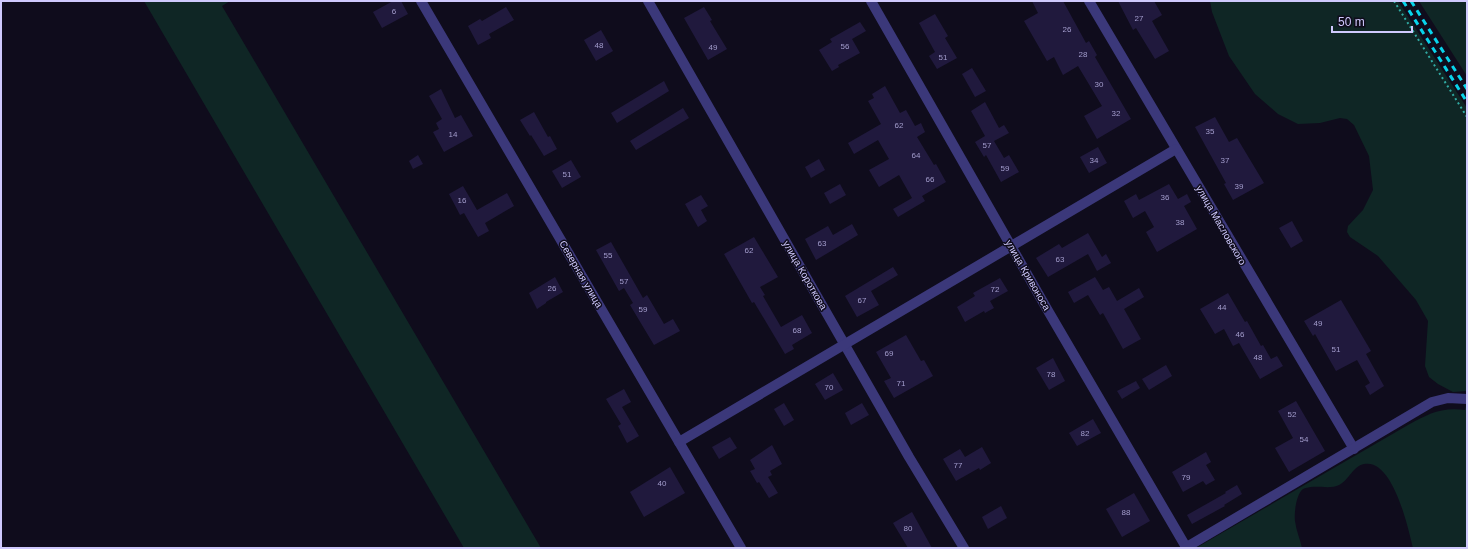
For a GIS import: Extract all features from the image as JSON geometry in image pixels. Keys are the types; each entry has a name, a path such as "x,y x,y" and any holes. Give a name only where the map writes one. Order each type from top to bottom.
{"street":[{"name":"Северная улица","path":"421,1 740,548"},
{"name":"улица Короткова","path":"648,1 909,457 964,548"},
{"name":"улица Кривоноса","path":"871,1 1186,548"},
{"name":"улица Масловского","path":"1089,1 1354,449"},
{"path":"679,442 1176,149"},
{"path":"1186,548 1432,402 1448,398 1467,399"}],"path":[{"path":"1394,1 1467,117"}],"green space":[{"path":"144,1 230,1 222,6 541,548 464,548"},
{"path":"1210,1 1398,1 1467,108 1467,391 1453,392 1429,377 1425,366 1428,321 1416,300 1378,256 1350,237 1347,232 1348,226 1363,210 1373,190 1369,156 1354,125 1347,119 1340,118 1320,123 1298,124 1278,114 1255,94 1229,56 1212,12"},
{"path":"1419,1 1467,1 1467,76"},
{"path":"1467,402 1467,548 1413,548 1398,496 1391,483 1383,472 1374,465 1364,464 1357,467 1346,480 1339,485 1329,487 1309,487 1303,489 1299,495 1295,509 1296,528 1302,548 1196,548 1408,425 1435,412 1456,409 1465,410"}],"building":[{"path":"393,1 401,1 408,14 382,28 373,12"},
{"path":"1032,1 1063,1 1086,43 1089,41 1097,55 1095,57 1131,119 1097,139 1084,116 1102,106 1078,66 1063,75 1054,57 1047,61 1024,21 1038,13"},
{"path":"1118,1 1154,1 1162,15 1152,21 1169,51 1155,59 1136,28 1133,30"},
{"path":"506,7 514,20 489,34 491,38 478,45 468,26 480,19 482,21"},
{"path":"704,7 712,20 710,21 727,49 708,60 684,18"},
{"path":"935,14 948,36 945,38 957,58 937,69 929,56 935,52 919,23"},
{"path":"860,22 866,31 852,39 860,53 838,65 839,67 832,71 819,50 832,42 830,39"},
{"path":"601,30 613,51 596,61 584,40"},
{"path":"972,68 986,91 975,97 962,74"},
{"path":"664,81 669,91 617,123 611,113"},
{"path":"885,86 900,113 906,110 915,126 921,123 925,132 917,137 934,165 936,164 946,182 922,196 925,201 898,217 893,209 912,198 899,175 879,187 869,170 889,159 878,140 854,154 848,143 881,124 868,101 874,98 872,94"},
{"path":"441,89 455,118 461,115 473,136 444,152 433,132 439,129 436,123 442,119 429,96"},
{"path":"985,102 999,128 1004,125 1009,133 994,141 1004,158 1009,155 1019,172 1001,182 986,155 984,157 975,142 985,136 971,111"},
{"path":"683,108 689,118 636,150 630,141"},
{"path":"534,112 548,137 550,136 557,149 544,156 520,120"},
{"path":"1215,117 1229,142 1237,138 1264,183 1233,200 1224,184 1226,183 1195,127"},
{"path":"1098,147 1107,163 1089,173 1080,157"},
{"path":"418,155 423,164 413,169 409,161"},
{"path":"819,159 825,170 811,178 805,167"},
{"path":"571,160 581,177 562,188 552,171"},
{"path":"840,184 846,195 830,204 824,193"},
{"path":"1169,184 1178,199 1187,194 1191,202 1184,206 1197,229 1157,252 1146,232 1154,227 1145,211 1133,218 1124,201 1136,194 1139,200"},
{"path":"463,186 477,210 507,193 514,206 485,223 489,231 478,237 464,213 460,215 449,194"},
{"path":"701,195 708,206 701,210 707,221 698,227 685,204"},
{"path":"1292,221 1303,241 1291,248 1279,228"},
{"path":"852,224 858,235 816,260 805,239 828,226 833,235"},
{"path":"1088,233 1102,257 1106,254 1111,263 1097,271 1088,254 1048,277 1036,258 1059,244 1062,248"},
{"path":"754,237 778,277 760,287 765,295 763,296 781,327 802,315 812,333 792,345 794,349 785,354 754,302 752,303 724,254"},
{"path":"611,242 643,298 647,295 664,324 673,319 680,331 654,345 630,305 633,303 624,288 619,291 596,250"},
{"path":"893,267 898,275 871,291 879,305 857,317 845,296"},
{"path":"555,277 563,292 537,309 529,293"},
{"path":"1095,277 1103,290 1109,287 1117,301 1139,288 1144,297 1124,309 1141,339 1123,349 1103,313 1100,315 1088,295 1074,303 1068,292"},
{"path":"1000,278 1008,291 990,301 994,308 985,313 984,311 965,322 957,307 975,296 973,293"},
{"path":"1228,293 1245,322 1247,321 1261,346 1263,345 1271,359 1277,356 1283,366 1260,379 1239,343 1233,346 1224,329 1215,334 1200,309"},
{"path":"1341,300 1371,351 1366,354 1384,386 1370,395 1365,386 1370,383 1357,360 1336,371 1315,334 1313,336 1304,321"},
{"path":"906,335 921,361 924,360 933,376 894,398 884,381 891,378 876,352"},
{"path":"1053,358 1065,381 1049,390 1036,368"},
{"path":"1166,365 1172,376 1149,390 1142,379"},
{"path":"833,373 843,390 825,400 815,384"},
{"path":"1136,381 1140,388 1122,399 1117,391"},
{"path":"624,389 631,402 622,407 639,436 627,443 618,426 621,424 606,399"},
{"path":"1296,401 1325,451 1289,472 1275,448 1293,438 1278,411"},
{"path":"784,403 794,420 784,426 774,409"},
{"path":"862,403 869,415 851,425 845,413"},
{"path":"1093,419 1101,433 1077,446 1069,433"},
{"path":"730,437 737,448 719,459 712,447"},
{"path":"772,445 782,464 770,471 772,475 768,477 778,493 769,498 750,471 755,469 750,460"},
{"path":"982,447 991,463 956,481 943,459 960,449 965,457"},
{"path":"1206,452 1211,462 1206,465 1215,480 1206,485 1203,481 1183,492 1172,472"},
{"path":"670,467 685,493 644,517 630,492"},
{"path":"1237,485 1242,494 1224,505 1225,506 1192,524 1187,515 1226,493 1225,492"},
{"path":"1134,493 1150,521 1122,537 1106,509"},
{"path":"1001,506 1007,518 988,529 982,517"},
{"path":"912,512 932,548 908,548 893,523"}],"railway":[{"path":"1403,1 1467,102"},
{"path":"1411,1 1467,89"}]}
